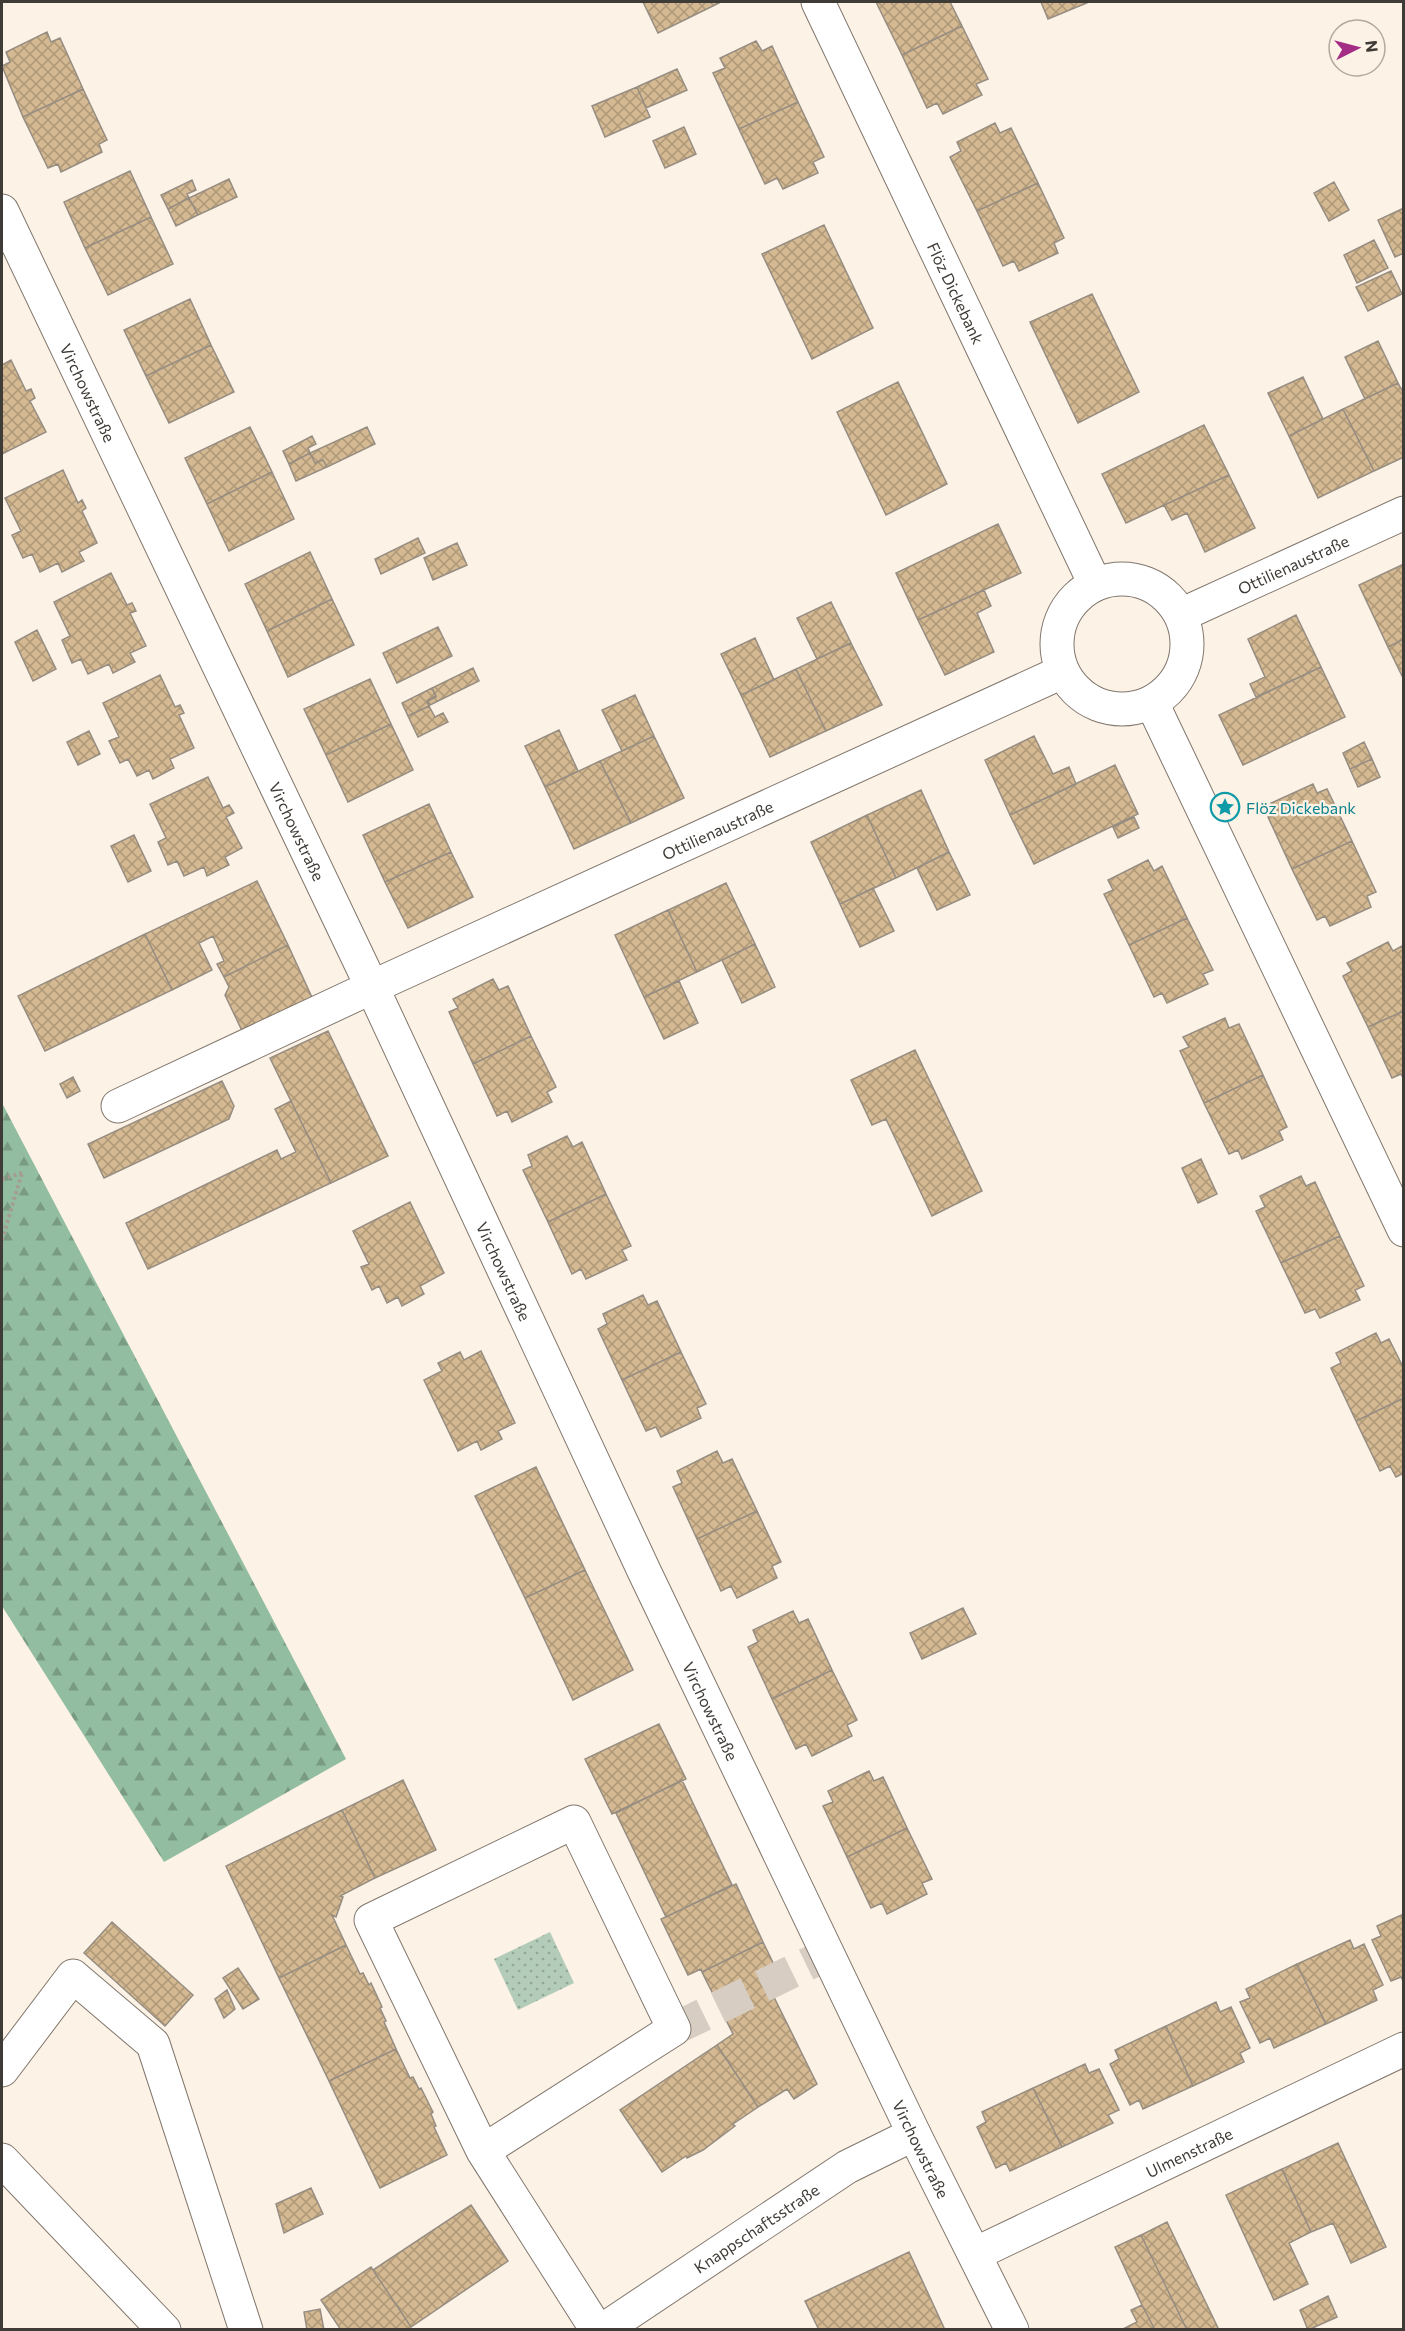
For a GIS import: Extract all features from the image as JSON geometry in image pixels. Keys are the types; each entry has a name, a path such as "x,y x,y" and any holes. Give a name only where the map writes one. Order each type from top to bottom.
{"street":[{"name":"Flöz Dickebank","path":"818,2 1095,584"},
{"name":"Virchowstraße","path":"2,211 372,987 645,1572 914,2134 1012,2330"},
{"name":"Ottilienaustraße","path":"1181,615 1404,513"},
{"path":"1114,579 1134,579 1144,582 1169,598 1181,615 1187,634 1187,655 1181,675 1168,691 1152,703 1132,709 1110,709 1091,702 1074,690 1062,672 1057,652 1058,631 1065,612 1078,595 1095,584 1114,579"},
{"name":"Ottilienaustraße","path":"118,1106 372,987 1062,672"},
{"path":"1152,703 1404,1230"},
{"path":"483,2151 674,2029 574,1822 371,1920 483,2151 597,2330"},
{"path":"2,2070 73,1976 153,2044 246,2330"},
{"name":"Ulmenstraße","path":"975,2254 1404,2049"},
{"name":"Knappschaftsstraße","path":"603,2330 847,2167 914,2134"},
{"path":"2,2160 164,2330"}],"path":[{"path":"2,1179 22,1173 2,1240"}],"green space":[{"path":"2,1103 346,1759 164,1862 2,1606"},
{"path":"550,1932 574,1983 518,2010 494,1959"}],"building":[{"path":"643,2 718,2 719,3 658,33"},
{"path":"876,2 950,2 962,26 902,55"},
{"path":"1041,2 1089,2 1048,19"},
{"path":"962,26 988,79 976,84 982,95 943,114 937,103 927,108 902,55"},
{"path":"47,32 51,42 60,38 83,89 23,117 2,66 10,62 6,52"},
{"path":"756,41 762,51 772,46 798,102 739,129 713,73 725,68 720,58"},
{"path":"677,69 687,90 646,108 637,87"},
{"path":"637,87 650,117 605,137 592,106"},
{"path":"83,89 107,140 99,144 102,152 61,172 58,164 48,168 23,117"},
{"path":"798,102 824,157 813,162 818,173 783,189 777,178 765,184 739,129"},
{"path":"995,123 1000,133 1011,128 1038,183 977,211 950,157 961,151 957,142"},
{"path":"684,127 696,154 665,168 653,141"},
{"path":"130,171 151,217 85,248 64,202"},
{"path":"229,179 237,197 198,215 189,198"},
{"path":"192,180 196,190 187,194 189,198 168,209 161,195"},
{"path":"1334,182 1349,210 1329,221 1314,193"},
{"path":"1038,183 1064,238 1054,243 1058,253 1019,271 1014,261 1003,266 977,211"},
{"path":"189,198 198,215 176,226 168,209"},
{"path":"1404,208 1404,253 1395,257 1378,220"},
{"path":"151,217 173,264 108,295 85,248"},
{"path":"824,225 873,328 812,359 762,254"},
{"path":"1374,240 1388,268 1357,283 1344,255"},
{"path":"1391,271 1402,294 1368,311 1356,287"},
{"path":"1092,294 1139,392 1078,423 1030,322"},
{"path":"190,299 211,345 146,376 124,330"},
{"path":"1378,341 1398,383 1365,399 1345,357"},
{"path":"211,345 234,392 169,423 146,376"},
{"path":"11,360 26,391 31,389 35,398 30,401 46,432 2,454 2,365"},
{"path":"1303,377 1323,419 1289,436 1268,393"},
{"path":"898,382 947,484 886,515 837,412"},
{"path":"1398,383 1404,394 1404,457 1374,471 1343,409"},
{"path":"1343,409 1374,471 1318,498 1289,436"},
{"path":"1204,425 1229,475 1126,523 1102,474"},
{"path":"250,427 272,472 207,504 185,458"},
{"path":"367,427 375,444 327,467 323,460 315,463 310,453"},
{"path":"312,436 316,444 308,448 310,453 289,464 283,451"},
{"path":"310,453 315,463 323,460 327,467 296,481 289,464"},
{"path":"63,470 78,503 82,500 86,508 82,511 97,543 79,552 84,561 62,572 58,563 40,572 32,554 23,558 12,535 21,531 5,498"},
{"path":"272,472 294,519 229,551 207,504"},
{"path":"1229,475 1255,528 1205,552 1187,513 1172,520 1164,505"},
{"path":"998,524 1021,573 918,620 896,573"},
{"path":"418,538 425,553 381,574 375,559"},
{"path":"457,543 467,565 433,580 424,558"},
{"path":"310,552 332,599 267,631 245,584"},
{"path":"1404,564 1404,639 1388,647 1359,585"},
{"path":"111,573 127,605 132,603 136,611 130,613 146,646 130,653 135,662 113,673 109,664 88,674 81,659 72,663 62,640 70,636 54,602"},
{"path":"984,590 991,606 977,613 994,652 945,675 918,620"},
{"path":"332,599 354,645 288,677 267,631"},
{"path":"831,602 851,643 817,659 797,618"},
{"path":"1296,615 1321,667 1256,697 1250,684 1265,677 1248,639"},
{"path":"438,627 452,656 397,683 383,653"},
{"path":"37,630 56,669 33,681 15,642"},
{"path":"755,638 774,680 741,695 721,654"},
{"path":"1404,639 1404,680 1388,647"},
{"path":"851,643 882,705 826,731 796,669"},
{"path":"1321,667 1345,717 1243,765 1219,715"},
{"path":"473,668 479,681 430,705 428,701 436,697 432,688"},
{"path":"796,669 826,731 770,757 741,695"},
{"path":"160,675 175,707 180,705 184,713 179,715 194,748 170,759 174,768 153,779 149,770 137,776 128,759 120,763 109,741 119,737 103,703"},
{"path":"370,679 391,724 326,755 304,709"},
{"path":"432,688 436,696 427,701 429,706 408,716 402,703"},
{"path":"635,695 654,736 622,751 602,710"},
{"path":"429,706 435,717 443,713 448,722 418,737 408,716"},
{"path":"391,724 413,770 348,802 326,755"},
{"path":"559,730 578,771 545,787 525,746"},
{"path":"89,731 100,754 78,765 67,742"},
{"path":"654,736 684,798 631,823 600,761"},
{"path":"1034,736 1053,774 1069,767 1076,784 1010,815 985,760"},
{"path":"1364,742 1372,759 1350,769 1343,753"},
{"path":"1372,759 1380,777 1358,787 1350,769"},
{"path":"600,761 631,823 574,849 545,787"},
{"path":"1115,765 1138,814 1034,864 1010,815"},
{"path":"208,777 223,808 229,805 234,813 226,817 242,848 225,857 229,865 207,876 204,867 184,876 177,861 168,865 158,842 166,838 150,804"},
{"path":"1313,784 1317,793 1327,789 1352,841 1292,869 1268,817 1276,813 1271,803"},
{"path":"921,790 949,852 896,878 867,815"},
{"path":"429,804 451,852 385,882 363,835"},
{"path":"867,815 896,878 840,904 811,842"},
{"path":"1134,817 1139,828 1118,838 1113,827"},
{"path":"134,835 151,871 128,882 111,846"},
{"path":"1352,841 1376,892 1367,896 1371,907 1330,926 1325,916 1317,920 1292,869"},
{"path":"451,852 473,897 408,928 385,882"},
{"path":"949,852 970,895 937,910 917,868"},
{"path":"1148,860 1154,871 1162,866 1187,918 1129,945 1104,894 1113,890 1108,880"},
{"path":"257,881 288,945 224,977 217,964 224,961 213,936 199,943 212,970 172,990 145,934"},
{"path":"726,883 755,944 697,972 668,910"},
{"path":"873,888 894,931 860,947 840,904"},
{"path":"668,910 697,972 644,997 615,935"},
{"path":"1187,918 1213,970 1203,974 1208,984 1167,1003 1162,993 1154,997 1129,945"},
{"path":"145,934 172,990 45,1051 18,996"},
{"path":"1388,942 1393,951 1402,946 1404,949 1404,1011 1368,1027 1343,976 1352,971 1347,963"},
{"path":"755,944 775,987 742,1003 722,960"},
{"path":"288,945 315,1004 245,1037 225,995 229,987 224,977"},
{"path":"493,979 499,990 508,986 531,1036 473,1064 449,1012 458,1008 453,999"},
{"path":"679,981 698,1023 664,1039 644,997"},
{"path":"1404,1011 1404,1080 1401,1074 1392,1078 1368,1027"},
{"path":"1225,1018 1229,1028 1239,1024 1263,1075 1204,1103 1180,1051 1189,1047 1183,1037"},
{"path":"328,1031 388,1156 331,1183 270,1058"},
{"path":"531,1036 556,1087 547,1092 552,1102 512,1122 507,1111 497,1116 473,1064"},
{"path":"915,1050 982,1191 932,1216 886,1119 872,1125 851,1080"},
{"path":"1263,1075 1287,1127 1279,1131 1283,1140 1242,1159 1238,1150 1229,1154 1204,1103"},
{"path":"73,1077 80,1091 67,1098 60,1084"},
{"path":"222,1081 234,1106 229,1119 104,1178 88,1144"},
{"path":"291,1101 331,1183 148,1269 126,1223 277,1150 281,1159 296,1152 275,1109"},
{"path":"567,1136 573,1147 582,1142 606,1194 548,1222 523,1170 532,1166 528,1155"},
{"path":"1201,1159 1217,1194 1198,1203 1182,1168"},
{"path":"1301,1176 1306,1186 1315,1182 1340,1236 1281,1263 1256,1211 1265,1207 1260,1196"},
{"path":"606,1194 631,1246 622,1250 627,1260 586,1279 581,1269 572,1274 548,1222"},
{"path":"410,1202 444,1273 420,1286 424,1294 402,1306 398,1297 387,1303 379,1286 372,1290 361,1267 369,1264 353,1231"},
{"path":"1340,1236 1364,1286 1355,1290 1360,1300 1320,1318 1315,1309 1305,1313 1281,1263"},
{"path":"643,1295 648,1305 657,1301 681,1352 622,1380 598,1329 607,1324 603,1314"},
{"path":"1376,1333 1381,1343 1389,1339 1404,1369 1404,1398 1356,1421 1331,1368 1341,1363 1336,1353"},
{"path":"481,1351 515,1423 498,1431 502,1439 481,1450 477,1441 458,1451 424,1380 442,1371 438,1363 460,1352 464,1360"},
{"path":"681,1352 706,1404 697,1408 701,1418 661,1437 656,1427 646,1431 622,1380"},
{"path":"1404,1398 1404,1473 1396,1477 1390,1466 1380,1471 1356,1421"},
{"path":"717,1451 723,1463 732,1459 757,1511 697,1539 673,1487 682,1483 677,1471"},
{"path":"536,1467 585,1570 525,1598 475,1496"},
{"path":"757,1511 781,1562 772,1566 777,1578 737,1598 731,1586 721,1591 697,1539"},
{"path":"585,1570 633,1670 573,1700 525,1598"},
{"path":"963,1608 976,1634 922,1659 910,1633"},
{"path":"793,1611 799,1623 808,1619 832,1670 772,1699 748,1647 758,1642 753,1630"},
{"path":"832,1670 857,1720 847,1725 852,1736 812,1756 806,1744 796,1749 772,1699"},
{"path":"659,1724 686,1779 612,1814 585,1759"},
{"path":"869,1771 874,1781 883,1777 907,1828 847,1857 823,1806 833,1802 828,1791"},
{"path":"403,1780 436,1850 375,1878 342,1810"},
{"path":"682,1780 732,1885 666,1917 616,1813"},
{"path":"342,1810 375,1878 340,1896 343,1897 336,1917 332,1915 346,1945 279,1978 226,1866"},
{"path":"907,1828 932,1879 922,1883 927,1894 887,1914 882,1903 871,1908 847,1857"},
{"path":"736,1884 763,1942 702,1972 701,1969 688,1975 661,1919"},
{"path":"1404,1914 1404,1983 1401,1977 1391,1981 1372,1940 1381,1936 1377,1926"},
{"path":"112,1922 193,1995 165,2026 84,1953"},
{"path":"1350,1940 1354,1949 1364,1944 1383,1985 1373,1990 1377,2000 1326,2024 1297,1964"},
{"path":"763,1942 779,1975 766,1981 817,2084 794,2099 787,2089 758,2107 717,2045 733,2034 702,1972"},
{"path":"346,1945 360,1974 363,1973 369,1985 371,1983 396,2049 329,2081 279,1978"},
{"path":"1297,1964 1326,2024 1274,2048 1270,2038 1260,2043 1240,2002 1250,1998 1246,1989"},
{"path":"238,1968 259,1999 243,2009 223,1978"},
{"path":"227,1990 235,2009 224,2018 215,1999"},
{"path":"1216,2002 1220,2012 1231,2007 1250,2048 1240,2053 1244,2062 1193,2086 1166,2026"},
{"path":"1166,2026 1193,2086 1143,2109 1139,2100 1130,2105 1110,2064 1119,2059 1115,2050"},
{"path":"717,2045 758,2107 733,2124 735,2126 703,2150 687,2158 686,2156 662,2172 620,2110"},
{"path":"396,2049 410,2078 413,2077 419,2089 421,2088 433,2112 431,2114 436,2126 434,2127 447,2155 380,2188 329,2081"},
{"path":"1085,2064 1089,2073 1099,2069 1119,2110 1108,2115 1113,2123 1062,2147 1033,2088"},
{"path":"1033,2088 1062,2147 1010,2171 1006,2163 996,2168 977,2127 986,2122 982,2112"},
{"path":"1338,2143 1386,2247 1351,2263 1333,2223 1311,2232 1282,2169"},
{"path":"1282,2169 1311,2232 1289,2243 1308,2284 1274,2300 1226,2195"},
{"path":"311,2188 323,2214 284,2233 276,2204"},
{"path":"471,2205 508,2261 411,2327 373,2270"},
{"path":"1167,2222 1219,2330 1187,2330 1141,2235"},
{"path":"1141,2235 1187,2330 1155,2330 1142,2305 1115,2247"},
{"path":"909,2252 945,2330 819,2330 805,2301"},
{"path":"371,2267 413,2330 341,2330 321,2300"},
{"path":"1328,2296 1337,2317 1308,2330 1300,2310"},
{"path":"1142,2305 1155,2330 1121,2330 1137,2322 1131,2310"},
{"path":"320,2309 324,2330 307,2330 304,2312"}],"tunnel":[{"path":"674,2029 828,1954"}],"place":[{"name":"Flöz Dickebank","path":"1225,807"}]}
